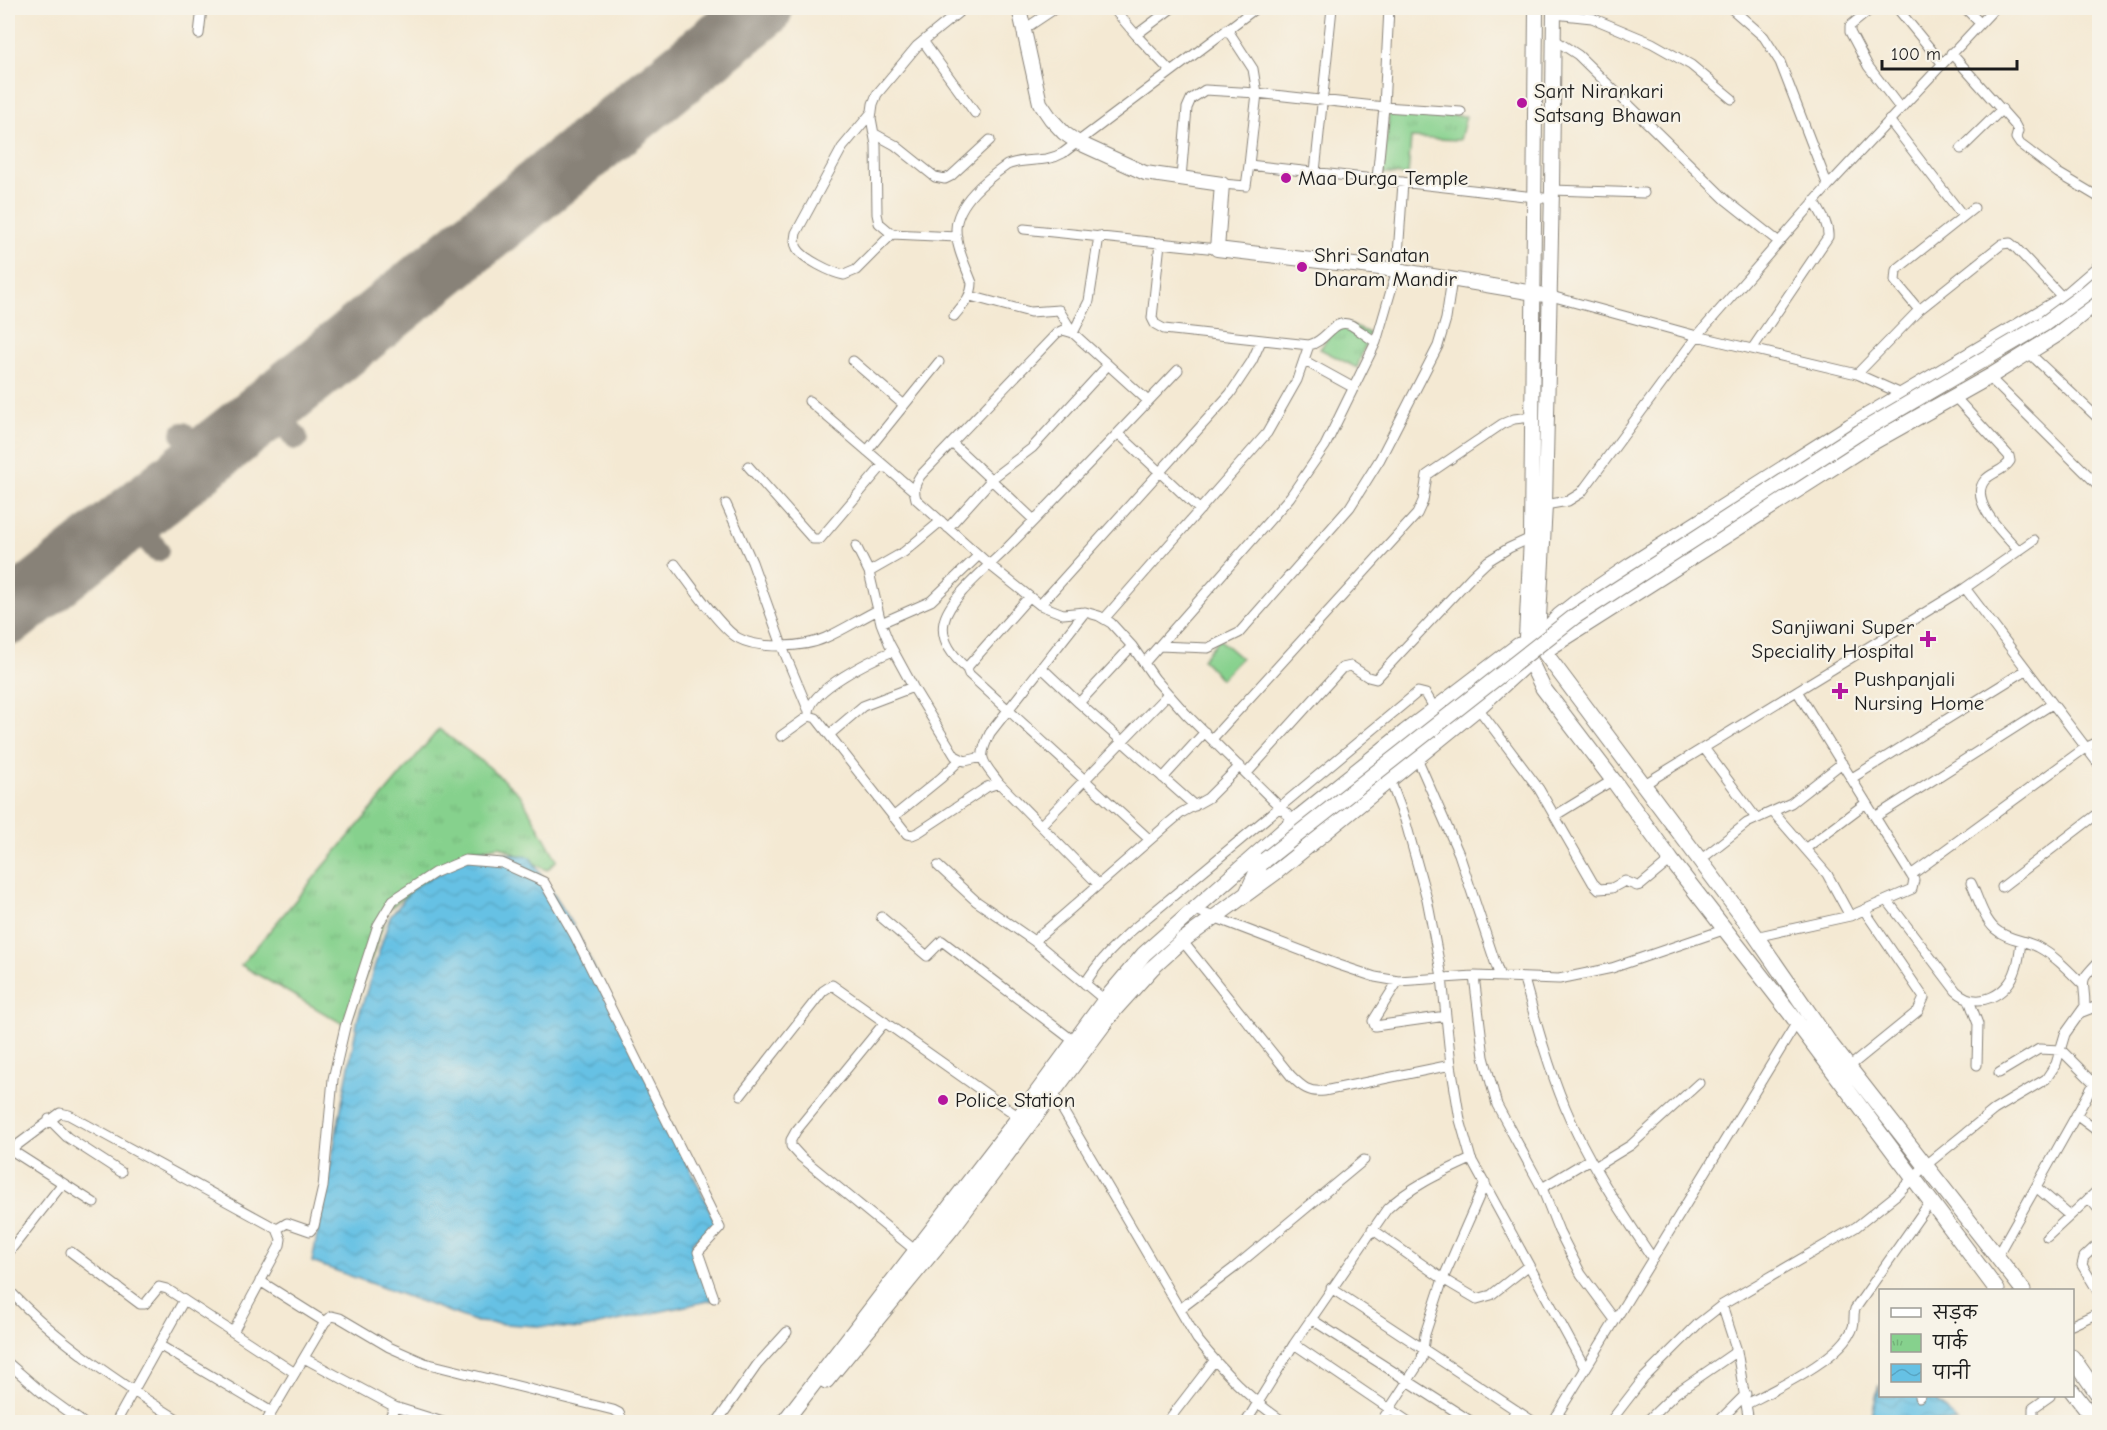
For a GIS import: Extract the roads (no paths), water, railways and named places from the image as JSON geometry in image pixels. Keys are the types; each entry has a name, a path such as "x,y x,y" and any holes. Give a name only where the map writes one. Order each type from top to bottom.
{"main road":[{"path":"1019,8 1040,103 1051,119 1064,133 1077,142 1145,173 1222,184 1217,249 1397,270 1551,296"},
{"path":"793,1422 952,1228 1018,1117 1049,1086 1075,1042 1110,1005 1182,941 1275,873 1530,663 1539,661 1536,643 1531,538 1536,8"},
{"path":"1554,11 1551,296 1545,531 1536,643 1755,937 1806,1010 2022,1289"},
{"path":"1995,1289 1797,1023 1542,688 1530,663 1520,655 1536,643 1559,616 1578,601 1850,426 2064,299 2100,268"},
{"path":"1227,879 1263,861 1574,617 1860,432 2044,324 2100,281"},
{"path":"784,1422 916,1251 995,1159 1110,1005 1144,954 1294,820 1435,709 1536,643 1793,493 1868,445 1989,376 2058,333 2100,299"},
{"path":"1778,473 1793,493"},
{"path":"1245,895 1263,861"},
{"path":"2074,1358 2100,1397"},
{"path":"2074,1392 2096,1422"}],"street":[{"path":"199,34 202,8"},
{"path":"957,237 892,234 879,223 872,112 877,94 922,41 964,8"},
{"path":"1023,30 1056,8"},
{"path":"1113,8 1170,71"},
{"path":"1136,36 1172,8"},
{"path":"954,316 970,296 972,283 956,229 961,209 969,198 1000,170 1015,162 1056,157 1256,8"},
{"path":"1315,172 1332,8"},
{"path":"1377,180 1384,107 1389,8"},
{"path":"1731,8 1764,37 1780,62 1828,186"},
{"path":"1872,8 1856,19 1850,26 1850,32 1868,66 1900,108"},
{"path":"1897,8 1942,63"},
{"path":"1965,8 1980,23"},
{"path":"1545,505 1568,501 1581,493 1697,336 1814,201 1995,8"},
{"path":"1554,11 1592,18 1652,43 1691,65 1732,99"},
{"path":"1222,184 1246,186 1257,93 1253,69 1227,29"},
{"path":"1555,40 1578,55 1726,200 1779,242"},
{"path":"922,41 975,113"},
{"path":"1951,53 2015,125 2018,131 2016,138 2020,144 2058,173 2100,198"},
{"path":"1181,178 1187,108 1191,99 1205,90 1461,112"},
{"path":"1962,149 2001,109"},
{"path":"872,112 842,148 796,233 795,242 797,250 803,256 844,275 856,270 892,234"},
{"path":"1889,120 1963,216"},
{"path":"875,134 895,145 935,177 945,179 990,140"},
{"path":"1249,165 1534,198 1552,195 1644,193"},
{"path":"1144,663 1290,497 1325,446 1376,342 1397,270 1403,182"},
{"path":"1752,349 1828,237 1825,222 1814,201"},
{"path":"1919,310 1894,281 1896,270 1974,208"},
{"path":"1024,229 1217,249"},
{"path":"1073,333 1089,301 1099,236"},
{"path":"1160,243 1152,318 1155,324 1164,329 1309,345 1317,344 1335,325 1343,323 1376,342"},
{"path":"1857,375 1919,310 2002,244 2010,243 2016,248 2064,299"},
{"path":"1159,646 1208,648 1239,633 1344,514 1380,459 1438,346 1446,319 1452,279"},
{"path":"970,296 1030,312 1059,310 1073,333"},
{"path":"1551,296 1697,336 1857,375 1933,408"},
{"path":"1148,401 1073,333 1068,330 1058,333 920,476 915,484 916,499 991,566 1041,605 1062,614 1085,612 1104,619 1131,646 1168,694 1294,820"},
{"path":"1041,605 1230,394 1252,361 1261,341"},
{"path":"1104,619 1268,433 1305,362 1309,345"},
{"path":"2028,352 2100,420"},
{"path":"853,361 904,405"},
{"path":"867,451 939,362"},
{"path":"1305,362 1354,388"},
{"path":"869,572 945,524 992,480 1032,448 1108,365"},
{"path":"1149,839 969,674 944,636 944,623 948,610 956,599 991,566 1178,370"},
{"path":"1989,376 2100,487"},
{"path":"1954,396 2009,456 2010,461 2007,467 1987,478 1983,483 1980,498 1988,514 2019,551"},
{"path":"809,401 914,491"},
{"path":"1163,778 1208,736 1417,514 1423,501 1427,475 1502,424 1514,419 1532,417"},
{"path":"1118,433 1200,510"},
{"path":"952,443 1034,520"},
{"path":"748,466 816,540 820,539 883,465"},
{"path":"726,504 752,562 809,713 830,734 903,830 912,835 987,787 999,783"},
{"path":"1034,940 1149,839 1181,813 1208,798 1243,770 1342,668 1351,666 1372,680 1376,679 1488,561 1545,531"},
{"path":"1643,785 1965,588 2034,540"},
{"path":"856,546 869,572 881,623 913,687 955,756 965,761 982,757"},
{"path":"881,623 931,601 979,555"},
{"path":"675,564 727,629 738,638 761,645 782,645 824,639 878,610"},
{"path":"1965,588 2100,766"},
{"path":"967,669 1029,597"},
{"path":"1085,612 1007,709 990,733 982,750 982,757 999,783 1098,884"},
{"path":"1079,703 1131,646"},
{"path":"781,736 809,713 819,695 870,661 893,651"},
{"path":"1041,667 1195,806"},
{"path":"1852,778 2026,670"},
{"path":"830,734 863,706 913,687"},
{"path":"1755,937 1864,910 1912,890 1914,880 1797,691"},
{"path":"1085,984 1094,969 1131,931 1418,692 1426,694 1435,709"},
{"path":"1041,825 1168,694"},
{"path":"1875,817 2052,704"},
{"path":"1478,708 1539,789 1593,883 1599,889 1604,890 1628,881 1637,886 1641,885 1671,860"},
{"path":"1911,875 2085,748 2100,741"},
{"path":"1704,748 1756,818"},
{"path":"1379,752 1415,854 1428,908 1442,977 1450,1065 1460,1120 1471,1159 1586,1368"},
{"path":"1417,758 1459,854 1500,977"},
{"path":"893,817 960,760"},
{"path":"1699,861 1738,829 1756,818 1791,803 1842,763"},
{"path":"1556,815 1613,780"},
{"path":"1806,848 1866,802"},
{"path":"1773,812 1827,874 1850,915"},
{"path":"2002,887 2100,812"},
{"path":"277,1229 287,1223 310,1231 314,1226 323,1187 333,1079 345,1027 378,926 393,900 434,873 465,860 502,863 544,882 575,936 720,1228 698,1252 714,1298"},
{"path":"938,866 976,901 1034,940 1110,1005"},
{"path":"1610,1422 1644,1378 1699,1323 1722,1305 1856,1227 1994,1110 2046,1079 2056,1064 2065,1034 2085,1006 2081,983 2046,952 1993,928 1971,883"},
{"path":"1887,900 1956,991 1969,1000 1982,1000 2004,989 2016,970 2021,941"},
{"path":"1193,909 1339,965 1376,977 1398,981 1474,976 1559,979 1593,972 1726,929"},
{"path":"1849,1067 1918,1011 1924,998 1864,910"},
{"path":"881,917 927,956 942,941 1075,1042"},
{"path":"1172,928 1291,1076 1307,1090 1315,1093 1450,1065"},
{"path":"2081,983 2100,960"},
{"path":"1474,976 1484,1057 1497,1105 1542,1188 1559,1231 1581,1274 1615,1320"},
{"path":"1524,979 1541,1039 1565,1108 1593,1163 1653,1259"},
{"path":"1398,981 1373,1021 1375,1026 1446,1016"},
{"path":"741,1095 827,986 832,985 1018,1117"},
{"path":"1969,1000 1978,1024 1977,1065"},
{"path":"2082,1012 2100,1005"},
{"path":"1568,1422 1555,1419 1806,1010"},
{"path":"885,1023 796,1131 791,1140 791,1146 801,1157 916,1251"},
{"path":"1999,1073 2039,1049 2061,1050 2093,1082"},
{"path":"1997,1256 2093,1082 2100,1074"},
{"path":"1542,1188 1631,1145 1699,1083"},
{"path":"1049,1086 1197,1339 1214,1361 1257,1404 1284,1422"},
{"path":"94,1203 9,1151 49,1119 60,1113 69,1115 277,1229 281,1239 280,1245 233,1332"},
{"path":"2076,1115 2100,1133"},
{"path":"49,1119 67,1137 121,1172"},
{"path":"1246,1422 1331,1288 1387,1209 1399,1197 1419,1184 1471,1159"},
{"path":"1180,1309 1242,1262 1364,1160"},
{"path":"8,1253 63,1183"},
{"path":"1381,1422 1422,1359 1425,1334 1443,1280 1485,1183"},
{"path":"2036,1187 2070,1216"},
{"path":"2047,1237 2098,1189"},
{"path":"2089,1198 2100,1211"},
{"path":"1718,1422 1746,1399 1813,1368 1842,1343 1853,1326 1855,1309 1930,1202"},
{"path":"1372,1229 1443,1280 1471,1297 1484,1298 1528,1266"},
{"path":"2100,1242 2084,1257 2082,1265 2100,1295"},
{"path":"71,1252 140,1304 145,1304 155,1290 163,1287 295,1373"},
{"path":"260,1281 326,1322"},
{"path":"1331,1288 1534,1422"},
{"path":"8,1289 46,1324 133,1392 182,1422"},
{"path":"116,1422 184,1300"},
{"path":"1722,1305 1737,1351 1749,1422"},
{"path":"2074,1325 2100,1312"},
{"path":"266,1422 326,1322 332,1316 340,1318 389,1347 425,1364 613,1410 619,1413 623,1422"},
{"path":"1311,1319 1472,1422"},
{"path":"717,1422 758,1365 787,1332"},
{"path":"1294,1344 1409,1422"},
{"path":"159,1345 272,1412"},
{"path":"1646,1422 1676,1393 1737,1351"},
{"path":"304,1358 420,1419 443,1422"},
{"path":"1167,1422 1214,1361"},
{"path":"8,1363 46,1396 82,1422"},
{"path":"2036,1422 2033,1408 2047,1397"},
{"path":"387,1422 395,1407"},
{"path":"1509,1422 1516,1410"}],"water":[{"path":"481,850 530,857 574,926 718,1227 692,1242 713,1300 580,1329 477,1322 312,1262 358,1018 390,917 414,887"},
{"path":"1879,1385 1879,1397 1934,1397 1957,1422 1870,1422"}],"place":[{"name":"Sant Nirankari Satsang Bhawan","path":"1522,103"},
{"name":"Maa Durga Temple","path":"1286,178"},
{"name":"Shri Sanatan Dharam Mandir","path":"1302,267"},
{"name":"Sanjiwani Super Speciality Hospital","path":"1928,639"},
{"name":"Pushpanjali Nursing Home","path":"1840,691"},
{"name":"Police Station","path":"943,1100"}]}
